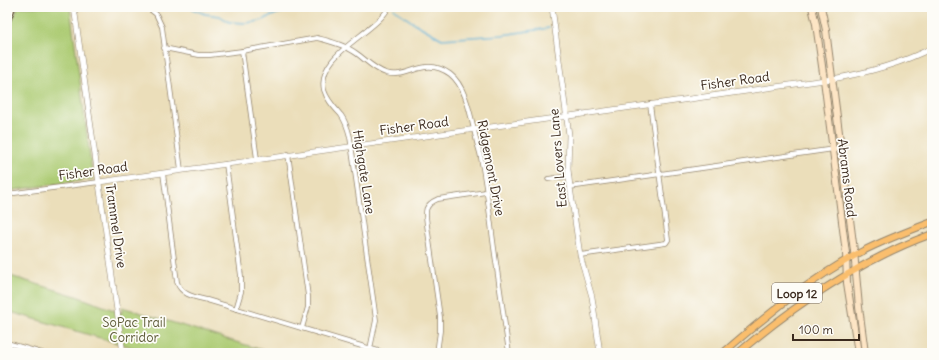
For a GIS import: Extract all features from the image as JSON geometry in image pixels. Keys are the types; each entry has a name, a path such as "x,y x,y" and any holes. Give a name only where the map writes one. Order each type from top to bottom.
{"main road":[{"name":"Abrams Road","path":"814,7 858,353"},
{"name":"Abrams Road","path":"821,7 826,30 866,353"},
{"name":"Loop 12","path":"723,353 731,350 796,294 846,261 900,234 932,222"},
{"name":"Loop 12","path":"738,353 802,303 847,274 932,234"}],"street":[{"name":"Trammel Drive","path":"74,7 123,353"},
{"path":"148,7 156,14 160,21 181,170"},
{"name":"Highgate Lane","path":"370,349 376,320 351,146 346,123 328,99 323,84 326,68 335,58 383,16 389,7"},
{"name":"East Lovers Lane","path":"552,7 569,135 570,187 580,255 592,297 600,353"},
{"name":"Ridgemont Drive","path":"164,48 199,55 242,51 317,38 326,40 354,52 373,66 386,73 400,74 416,68 435,67 450,74 464,94 481,157 509,353"},
{"name":"Fisher Road","path":"7,194 832,79 900,63 932,48"},
{"path":"242,51 257,159"},
{"path":"580,255 666,243 668,240 650,104"},
{"path":"570,187 841,148"},
{"path":"288,154 308,296 308,307 302,328"},
{"path":"226,164 241,276 241,292 236,309"},
{"path":"162,173 177,282 181,290 191,295 236,309 385,353"},
{"path":"548,179 569,176"},
{"path":"437,353 440,317 425,214 431,202 438,199 486,192"},
{"path":"7,343 42,353"}],"green space":[{"path":"18,7 70,7 93,179 7,191 7,34"},
{"name":"SoPac Trail Corridor","path":"7,275 76,296 122,313 122,307 272,353 152,353 7,311"}],"waterway":[{"path":"193,7 193,9 205,14 220,16 229,22 246,23 260,21 276,14 309,7"},
{"path":"394,9 412,22 442,39 502,35 549,28"}],"tram line":[{"path":"7,30 16,7"}]}
